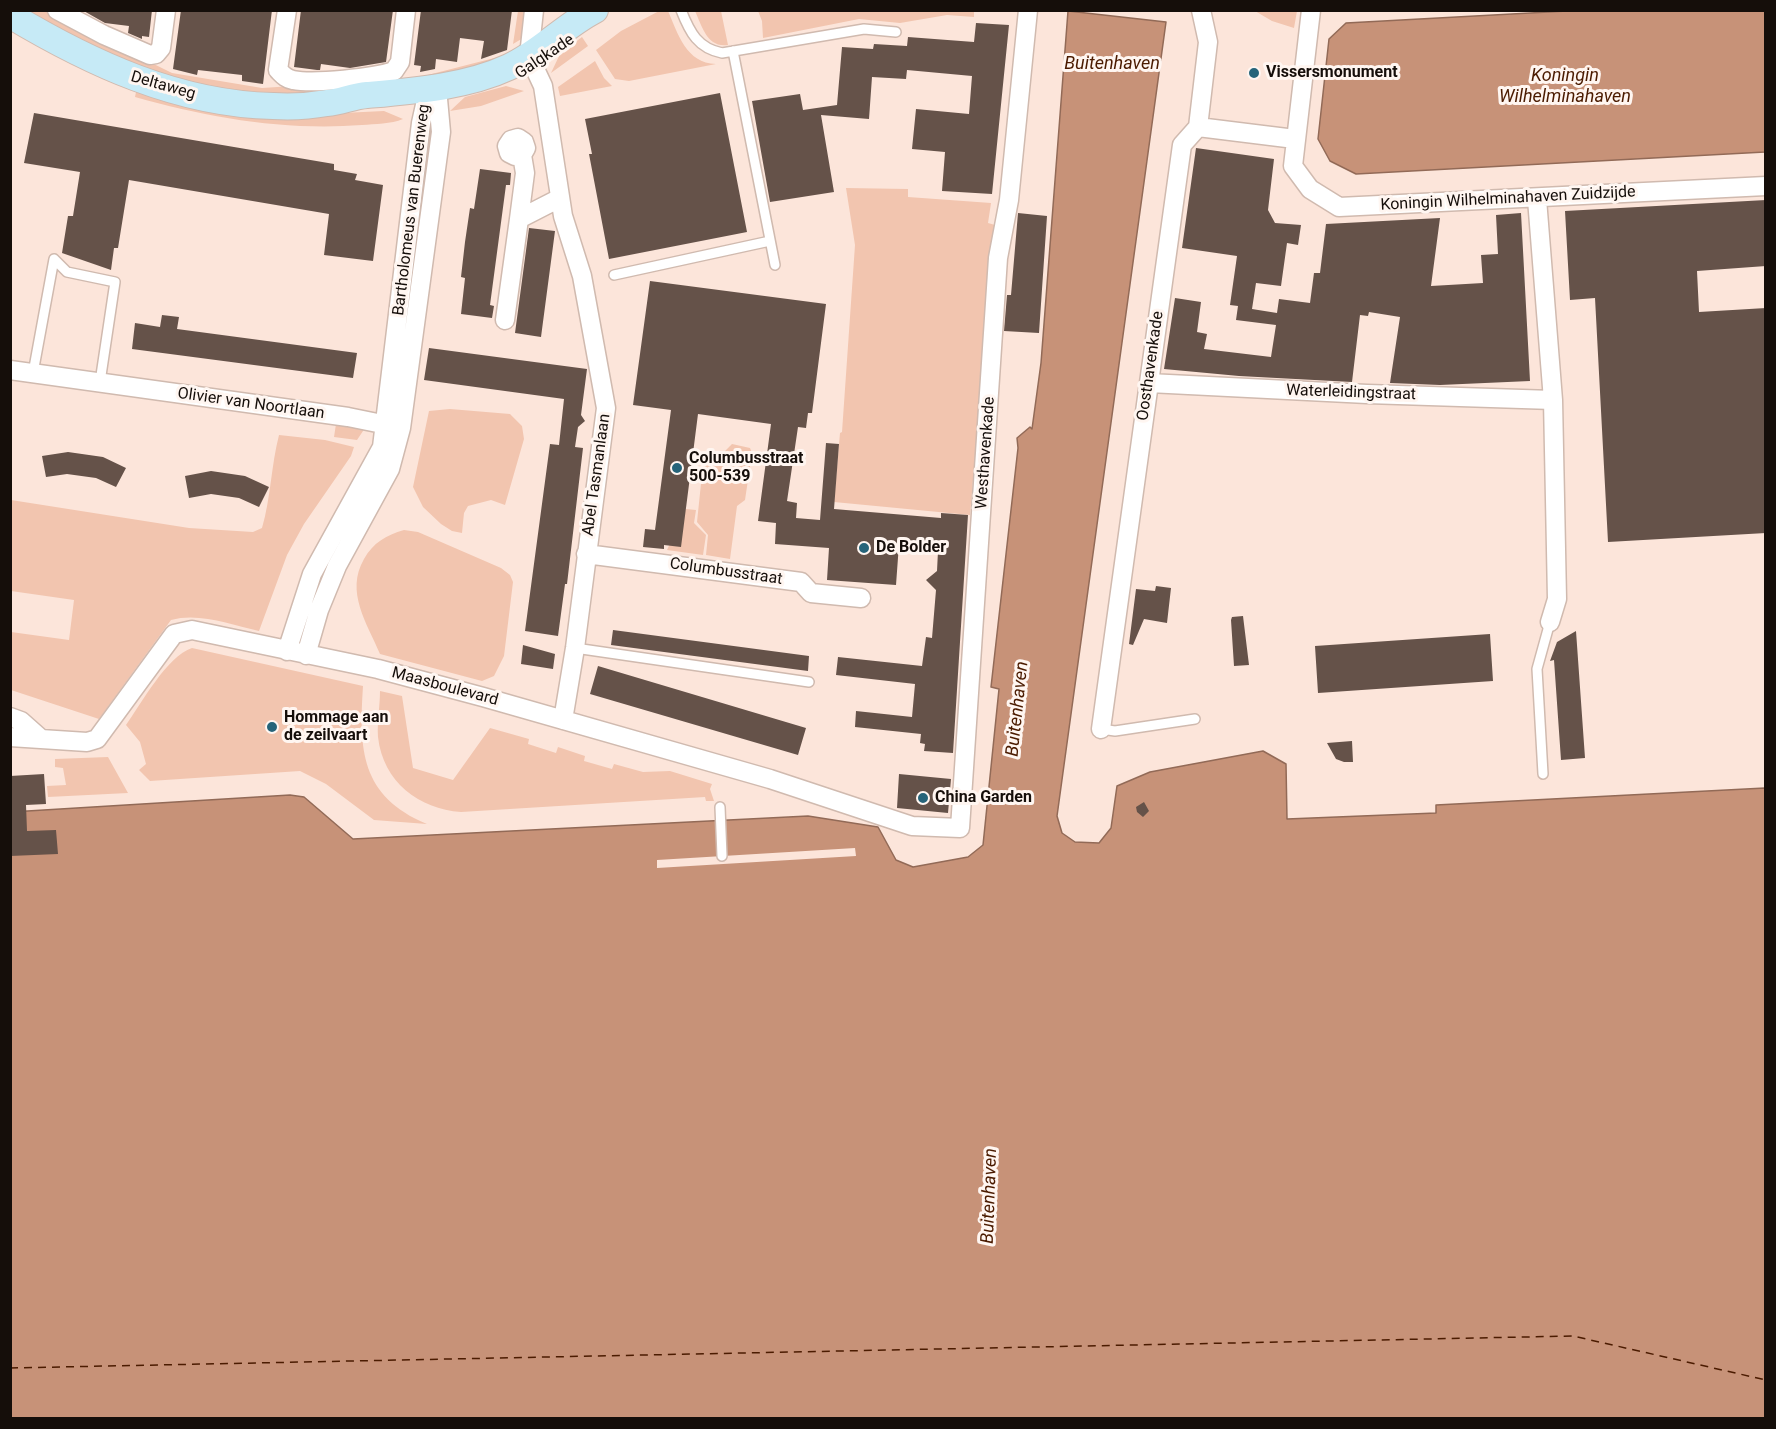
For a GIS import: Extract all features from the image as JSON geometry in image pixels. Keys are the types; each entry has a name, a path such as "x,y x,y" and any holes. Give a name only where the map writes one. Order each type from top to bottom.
{"main road":[{"name":"Galgkade","path":"531,62 576,21 596,10"},
{"name":"Galgkade","path":"431,96 531,62 602,20 609,10"},
{"name":"Deltaweg","path":"10,15 81,55 122,74 222,102 273,106 329,103 351,96 431,96"}],"street":[{"path":"57,10 140,53 156,54 161,48 166,10"},
{"path":"286,10 278,70 284,77 294,80 337,79 394,71 400,62 406,10"},
{"path":"531,62 534,10"},
{"name":"Westhavenkade","path":"892,819 912,826 960,828 999,258 1009,200 1028,10"},
{"name":"Oosthavenkade","path":"1101,729 1182,145 1198,127 1208,42 1201,10"},
{"name":"Koningin Wilhelminahaven Zuidzijde","path":"1311,10 1294,139 1293,166 1311,189 1339,207 1766,186"},
{"name":"Abel Tasmanlaan","path":"531,62 543,86 560,198 582,276 606,408 575,648 563,720"},
{"name":"Bartholomeus van Buerenweg","path":"306,655 319,610 337,566 390,469 431,96"},
{"path":"1198,127 1294,139"},
{"path":"506,321 525,172 522,154"},
{"path":"519,219 560,198"},
{"path":"1537,199 1553,400 1557,599 1550,622"},
{"name":"Olivier van Noortlaan","path":"10,370 393,426"},
{"name":"Waterleidingstraat","path":"1149,383 1367,394 1553,400"},
{"name":"Bartholomeus van Buerenweg","path":"287,651 312,574 374,466 393,426"},
{"name":"Columbusstraat","path":"586,554 801,582 811,593 861,598"},
{"name":"Maasboulevard","path":"10,737 39,737 87,742 97,739 174,634 192,630 378,669 780,782 892,819"},
{"path":"10,717 21,721 39,737"}],"lane":[{"path":"681,10 697,43 708,50 722,53 864,29 896,32"},
{"path":"733,51 775,265"},
{"path":"614,275 770,241"},
{"path":"33,373 54,259 67,272 115,282 100,382"},
{"path":"1543,774 1537,669 1550,622"},
{"path":"575,648 809,682"},
{"path":"1101,729 1115,731 1195,719"},
{"path":"720,807 722,856"}],"shaded area":[{"path":"661,10 668,11 684,46 690,53 697,59 716,64 629,81 615,79 596,50 621,31"},
{"path":"957,10 974,12 974,17 947,15 900,23 859,19 763,38 762,21 758,11"},
{"path":"20,11 46,11 172,73 262,88 416,78 506,55 509,62 401,88 245,97 158,77"},
{"path":"518,11 527,11 523,38 513,44"},
{"path":"695,11 721,11 728,45 721,45 710,40"},
{"path":"1255,11 1297,11 1294,28 1272,21"},
{"path":"582,37 588,46 551,73 560,54"},
{"path":"595,61 604,78 612,86 560,96 558,87"},
{"path":"506,86 524,91 481,106 450,111 465,97"},
{"path":"137,87 280,116 384,111 403,119 383,124 333,126 248,121 219,117 135,97"},
{"path":"846,188 908,189 908,197 991,203 988,223 995,225 970,515 834,502 840,433 842,432 855,245"},
{"path":"450,409 510,414 522,426 524,439 505,505 491,500 468,506 464,513 462,533 452,531 441,524 423,507 413,487 429,411"},
{"path":"336,424 365,428 357,440 334,437"},
{"path":"279,435 325,440 354,447 351,456 304,524 287,555 259,631 204,618 171,620 99,719 11,690 11,632 69,640 74,600 11,591 11,500 189,528 253,532 262,528"},
{"path":"732,444 750,448 752,453 745,500 737,506 730,559 706,555 708,535 697,522 704,455 722,454"},
{"path":"686,509 696,510 694,523 706,535 703,555 667,550"},
{"path":"404,530 418,532 501,568 510,575 513,582 504,656 494,676 482,681 380,654 360,607 357,595 359,571 364,559 376,544 391,534"},
{"path":"192,648 363,686 362,730 368,768 376,785 388,799 405,813 427,824 374,820 326,784 300,771 150,781 139,770 146,764 140,742 126,725 164,670 173,660"},
{"path":"380,691 402,696 413,768 453,780 490,728 529,739 528,744 556,753 558,747 585,756 584,761 612,769 614,764 643,772 670,771 712,784 710,789 714,801 706,801 705,797 461,812 446,810 418,799 395,780 387,767 378,737"},
{"path":"108,757 128,793 48,797 47,786 66,785 63,768 55,767 55,759"}],"water":[{"name":"Buitenhaven","path":"1068,11 1166,22 1057,816 1062,833 1075,842 1099,843 1111,828 1117,786 1150,772 1263,751 1286,764 1287,819 1436,813 1436,805 1765,788 1765,1418 11,1418 11,812 290,795 304,797 353,839 808,816 878,827 896,860 913,867 968,857 983,845 999,689 991,687 1018,448 1017,438 1030,427 1032,429 1041,363"},
{"name":"Koningin Wilhelminahaven","path":"1567,11 1765,11 1765,152 1356,174 1330,161 1318,139 1329,39 1346,23"}],"pier":[{"path":"855,848 856,856 657,868 657,860"}],"building":[{"path":"82,10 152,10 149,37 142,36 142,39 128,33 129,26 105,23"},
{"path":"181,10 272,10 263,84 242,81 242,75 198,70 197,75 173,69"},
{"path":"301,10 393,10 386,62 350,68 321,64 320,70 294,67"},
{"path":"421,10 512,10 507,50 481,59 484,41 460,38 457,62 436,59 435,69 420,72 421,66 414,65"},
{"path":"976,23 1009,25 992,194 942,191 945,152 912,149 916,109 969,114 972,76 907,70 906,79 872,77 869,119 821,115 834,192 770,202 752,101 800,94 803,110 837,105 842,47 873,49 874,44 907,46 908,37 974,42"},
{"path":"720,93 747,232 609,259 589,154 592,154 585,119"},
{"path":"34,113 334,164 334,170 357,174 355,180 383,185 373,261 324,255 329,214 129,180 118,248 114,248 111,270 62,253 68,216 73,216 80,172 24,163"},
{"path":"1196,148 1274,159 1268,210 1275,223 1301,225 1298,245 1287,243 1281,286 1256,283 1252,309 1277,313 1279,299 1310,303 1314,273 1320,273 1326,224 1440,218 1431,286 1483,283 1481,255 1498,254 1496,215 1521,213 1530,381 1440,385 1390,383 1400,317 1369,312 1368,316 1360,315 1352,382 1239,376 1164,369 1175,298 1201,302 1197,332 1207,334 1204,349 1271,357 1276,325 1236,320 1238,306 1230,305 1237,256 1182,248"},
{"path":"480,169 511,173 510,185 506,185 490,305 494,306 492,318 461,314 465,278 461,277 465,242 470,208 474,209"},
{"path":"1766,200 1766,266 1697,271 1699,312 1766,308 1766,533 1608,542 1595,298 1570,300 1565,211"},
{"path":"1018,213 1047,216 1039,333 1004,331 1007,295 1011,295"},
{"path":"529,228 555,231 541,337 515,333"},
{"path":"650,281 826,304 812,413 808,413 806,428 798,427 787,501 797,503 796,518 820,520 826,443 839,444 834,509 941,518 941,513 968,515 953,753 924,751 925,744 920,743 921,734 855,727 856,711 912,717 915,684 836,675 838,657 922,666 926,637 932,638 936,590 926,580 937,571 938,551 925,546 899,544 896,585 827,580 829,548 775,544 776,523 758,521 771,424 698,414 681,547 664,545 664,549 643,547 645,529 655,530 671,410 633,405"},
{"path":"162,315 179,317 177,329 357,353 353,378 132,349 135,323 160,327"},
{"path":"429,348 587,369 581,415 585,421 578,427 575,447 583,448 567,584 565,584 558,636 525,631 550,444 559,445 564,399 424,380"},
{"path":"68,452 103,457 126,468 116,487 96,478 67,474 46,477 42,456"},
{"path":"211,471 245,476 269,487 259,507 239,498 211,494 189,498 185,476"},
{"path":"1156,586 1171,588 1167,623 1144,619 1133,645 1129,644 1136,589 1155,591"},
{"path":"1243,616 1249,665 1234,666 1231,620 1232,617"},
{"path":"613,630 809,656 808,671 611,645"},
{"path":"1576,631 1585,758 1561,760 1554,660 1550,661 1557,642"},
{"path":"1490,634 1493,681 1318,693 1315,646"},
{"path":"523,645 555,654 553,669 521,664"},
{"path":"598,666 806,728 798,755 590,694"},
{"path":"1352,741 1353,762 1336,759 1327,743"},
{"path":"44,774 46,804 26,805 27,831 56,830 58,854 10,856 10,776"},
{"path":"899,774 951,779 948,813 897,808"},
{"path":"1144,802 1149,811 1143,817 1137,812 1136,807"}],"ferry route":[{"path":"10,1368 1573,1336 1766,1380"}],"place":[{"name":"Vissersmonument","path":"1254,73"},
{"name":"Columbusstraat 500-539","path":"677,468"},
{"name":"De Bolder","path":"864,548"},
{"name":"Hommage aan de zeilvaart","path":"272,727"},
{"name":"China Garden","path":"923,798"}]}
